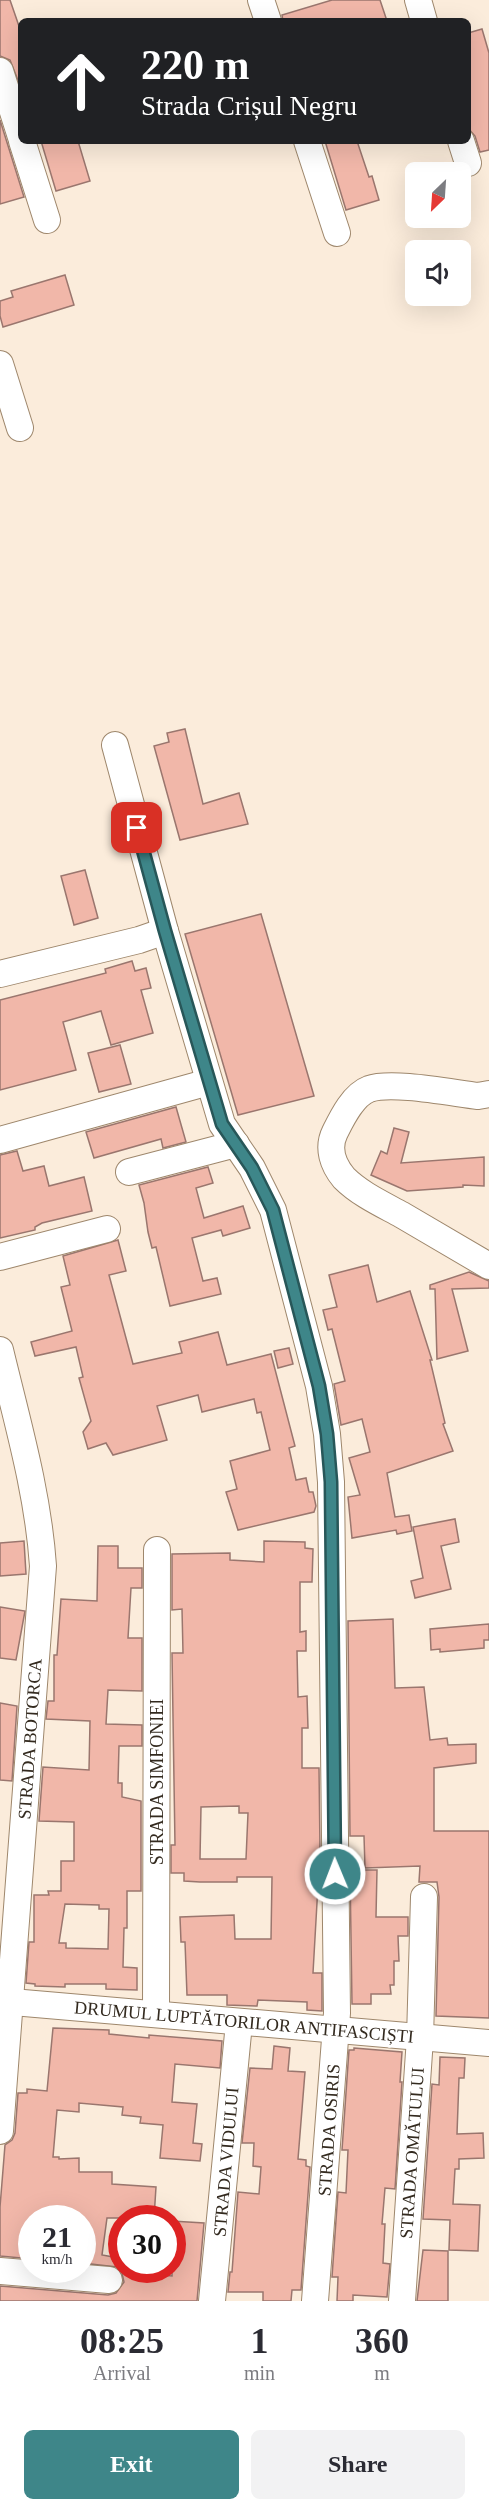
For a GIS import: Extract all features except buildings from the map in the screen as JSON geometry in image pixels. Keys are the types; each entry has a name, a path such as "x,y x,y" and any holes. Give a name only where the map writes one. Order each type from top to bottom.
{"street":[{"path":"261,0 267,18"},
{"path":"418,0 423,18"},
{"path":"0,71 18,127"},
{"path":"24,144 47,220"},
{"path":"308,144 337,233"},
{"path":"0,364 20,428"},
{"name":"STRADA OSIRIS","path":"115,745 165,931 222,1124 252,1168 273,1210 319,1386 327,1434 331,1482 336,2032 315,2301"},
{"path":"0,974 139,940 165,931"},
{"path":"0,1140 209,1082"},
{"path":"489,1094 478,1096 395,1087 368,1089 344,1115 333,1136 331,1148 332,1159 344,1177 363,1194 489,1266"},
{"path":"129,1172 236,1144"},
{"path":"0,1257 107,1229"},
{"name":"STRADA BOTORCA","path":"0,1350 34,1492 43,1566 5,2001 0,2131"},
{"name":"STRADA SIMFONIEI","path":"156,2014 157,1550"},
{"name":"STRADA OMĂTULUI","path":"402,2301 420,2038 423,1897"},
{"name":"DRUMUL LUPTĂTORILOR ANTIFASCIȘTI","path":"5,2001 336,2032 489,2043"},
{"name":"STRADA VIDULUI","path":"212,2301 239,2023"},
{"path":"0,2271 108,2280"}],"route":[{"path":"137,828 222,1124 252,1168 273,1210 319,1386 327,1434 331,1482 335,1874"}]}
